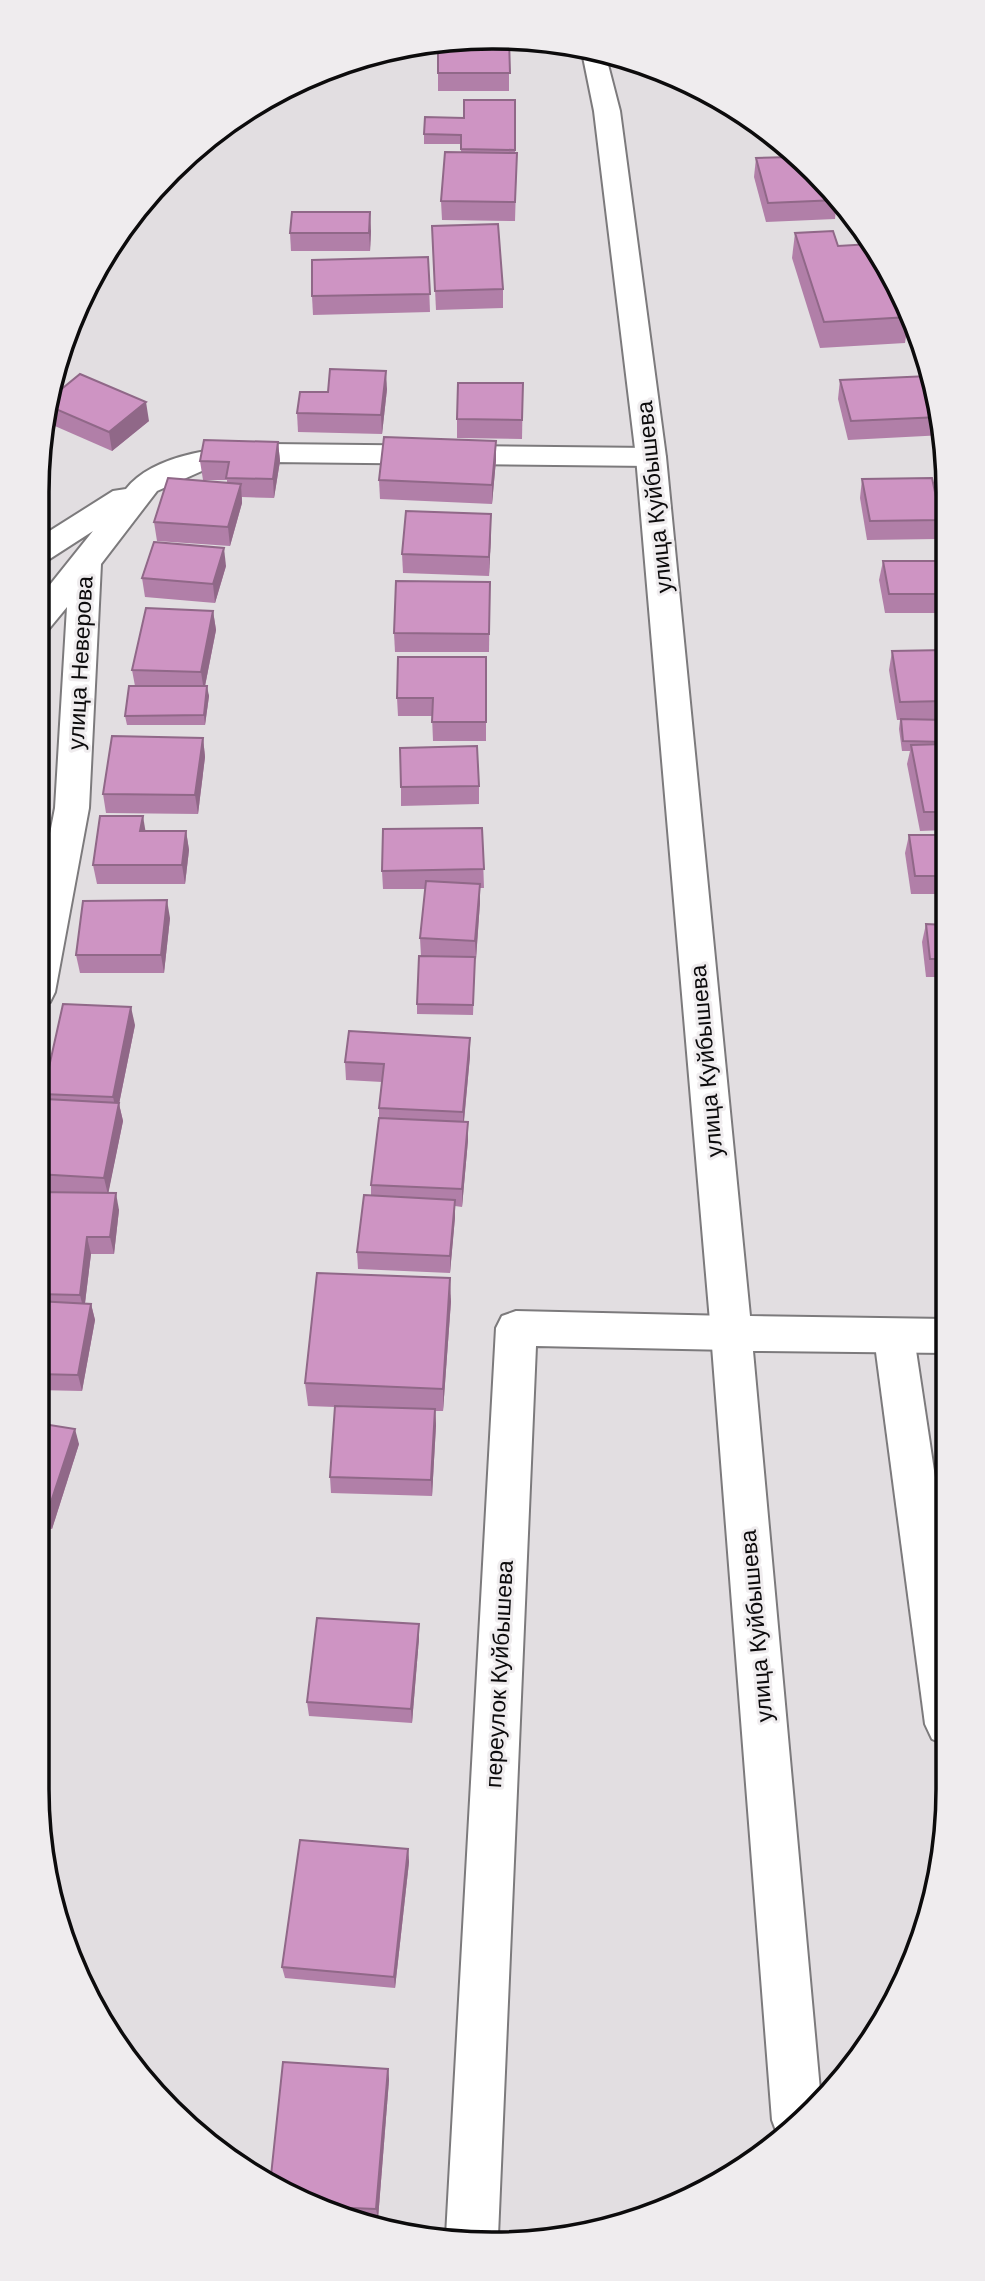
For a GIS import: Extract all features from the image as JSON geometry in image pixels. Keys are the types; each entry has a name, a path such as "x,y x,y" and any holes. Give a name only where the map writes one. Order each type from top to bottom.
{"street":[{"name":"улица Куйбышева","path":"595,61 607,111 651,457 731,1333 795,2098"},
{"name":"улица Неверова","path":"49,929 72,808 85,563 146,484 208,457 269,453 651,457"},
{"path":"49,545 146,484"},
{"path":"49,607 85,563"},
{"name":"переулок Куйбышева","path":"472,2231 516,1328 731,1333"},
{"path":"731,1333 936,1336"},
{"path":"894,1336 936,1638"}],"building":[{"path":"509,50 510,73 438,73 438,53"},
{"path":"464,100 515,100 515,150 461,149 461,135 424,134 425,117 464,118"},
{"path":"445,152 517,153 515,202 441,201"},
{"path":"783,157 826,200 768,203 756,158"},
{"path":"292,212 370,212 369,233 290,233"},
{"path":"498,224 503,289 435,291 432,226"},
{"path":"833,231 838,246 860,245 877,271 900,318 824,322 795,233"},
{"path":"428,257 430,294 312,296 312,260"},
{"path":"330,369 386,371 381,415 297,413 300,392 328,392"},
{"path":"80,374 146,402 109,432 57,410 62,389"},
{"path":"920,376 929,417 851,421 840,380"},
{"path":"458,383 523,383 522,420 457,419"},
{"path":"384,437 496,441 492,485 379,480"},
{"path":"204,440 278,442 273,479 226,478 229,462 200,461"},
{"path":"168,478 241,484 228,527 154,522"},
{"path":"932,478 936,497 936,520 870,521 862,479"},
{"path":"406,511 491,514 489,557 402,554"},
{"path":"154,542 224,548 213,584 142,578"},
{"path":"883,561 936,561 936,594 889,594"},
{"path":"396,581 490,582 489,634 394,633"},
{"path":"146,608 213,611 201,672 132,670"},
{"path":"936,650 936,701 900,702 892,651"},
{"path":"398,657 486,657 486,722 432,722 433,698 397,698"},
{"path":"129,686 207,686 204,715 125,716"},
{"path":"901,719 936,720 936,742 903,741"},
{"path":"112,736 203,738 195,795 103,794"},
{"path":"936,744 936,812 924,812 911,745"},
{"path":"477,746 479,786 401,787 400,748"},
{"path":"100,816 143,816 140,831 186,831 182,865 93,865"},
{"path":"482,828 484,869 382,871 383,829"},
{"path":"909,835 936,835 936,876 915,876"},
{"path":"426,881 480,884 475,941 420,938"},
{"path":"167,900 161,955 76,955 83,901"},
{"path":"926,924 936,924 936,959 930,959"},
{"path":"419,956 475,957 473,1005 417,1004"},
{"path":"63,1004 131,1007 113,1097 49,1094 49,1067"},
{"path":"349,1031 470,1038 463,1112 379,1108 384,1064 345,1062"},
{"path":"49,1099 119,1103 104,1178 49,1175"},
{"path":"379,1118 468,1122 462,1189 371,1185"},
{"path":"49,1192 116,1193 110,1237 87,1237 80,1295 49,1294"},
{"path":"364,1195 455,1200 450,1256 357,1252"},
{"path":"317,1273 450,1278 443,1389 305,1383"},
{"path":"49,1302 91,1304 78,1375 49,1374"},
{"path":"335,1406 435,1409 431,1480 330,1477"},
{"path":"49,1425 75,1429 49,1508"},
{"path":"317,1618 419,1624 411,1709 307,1702"},
{"path":"300,1840 408,1849 394,1977 282,1967"},
{"path":"283,2062 388,2069 376,2209 350,2208 271,2173"}]}
